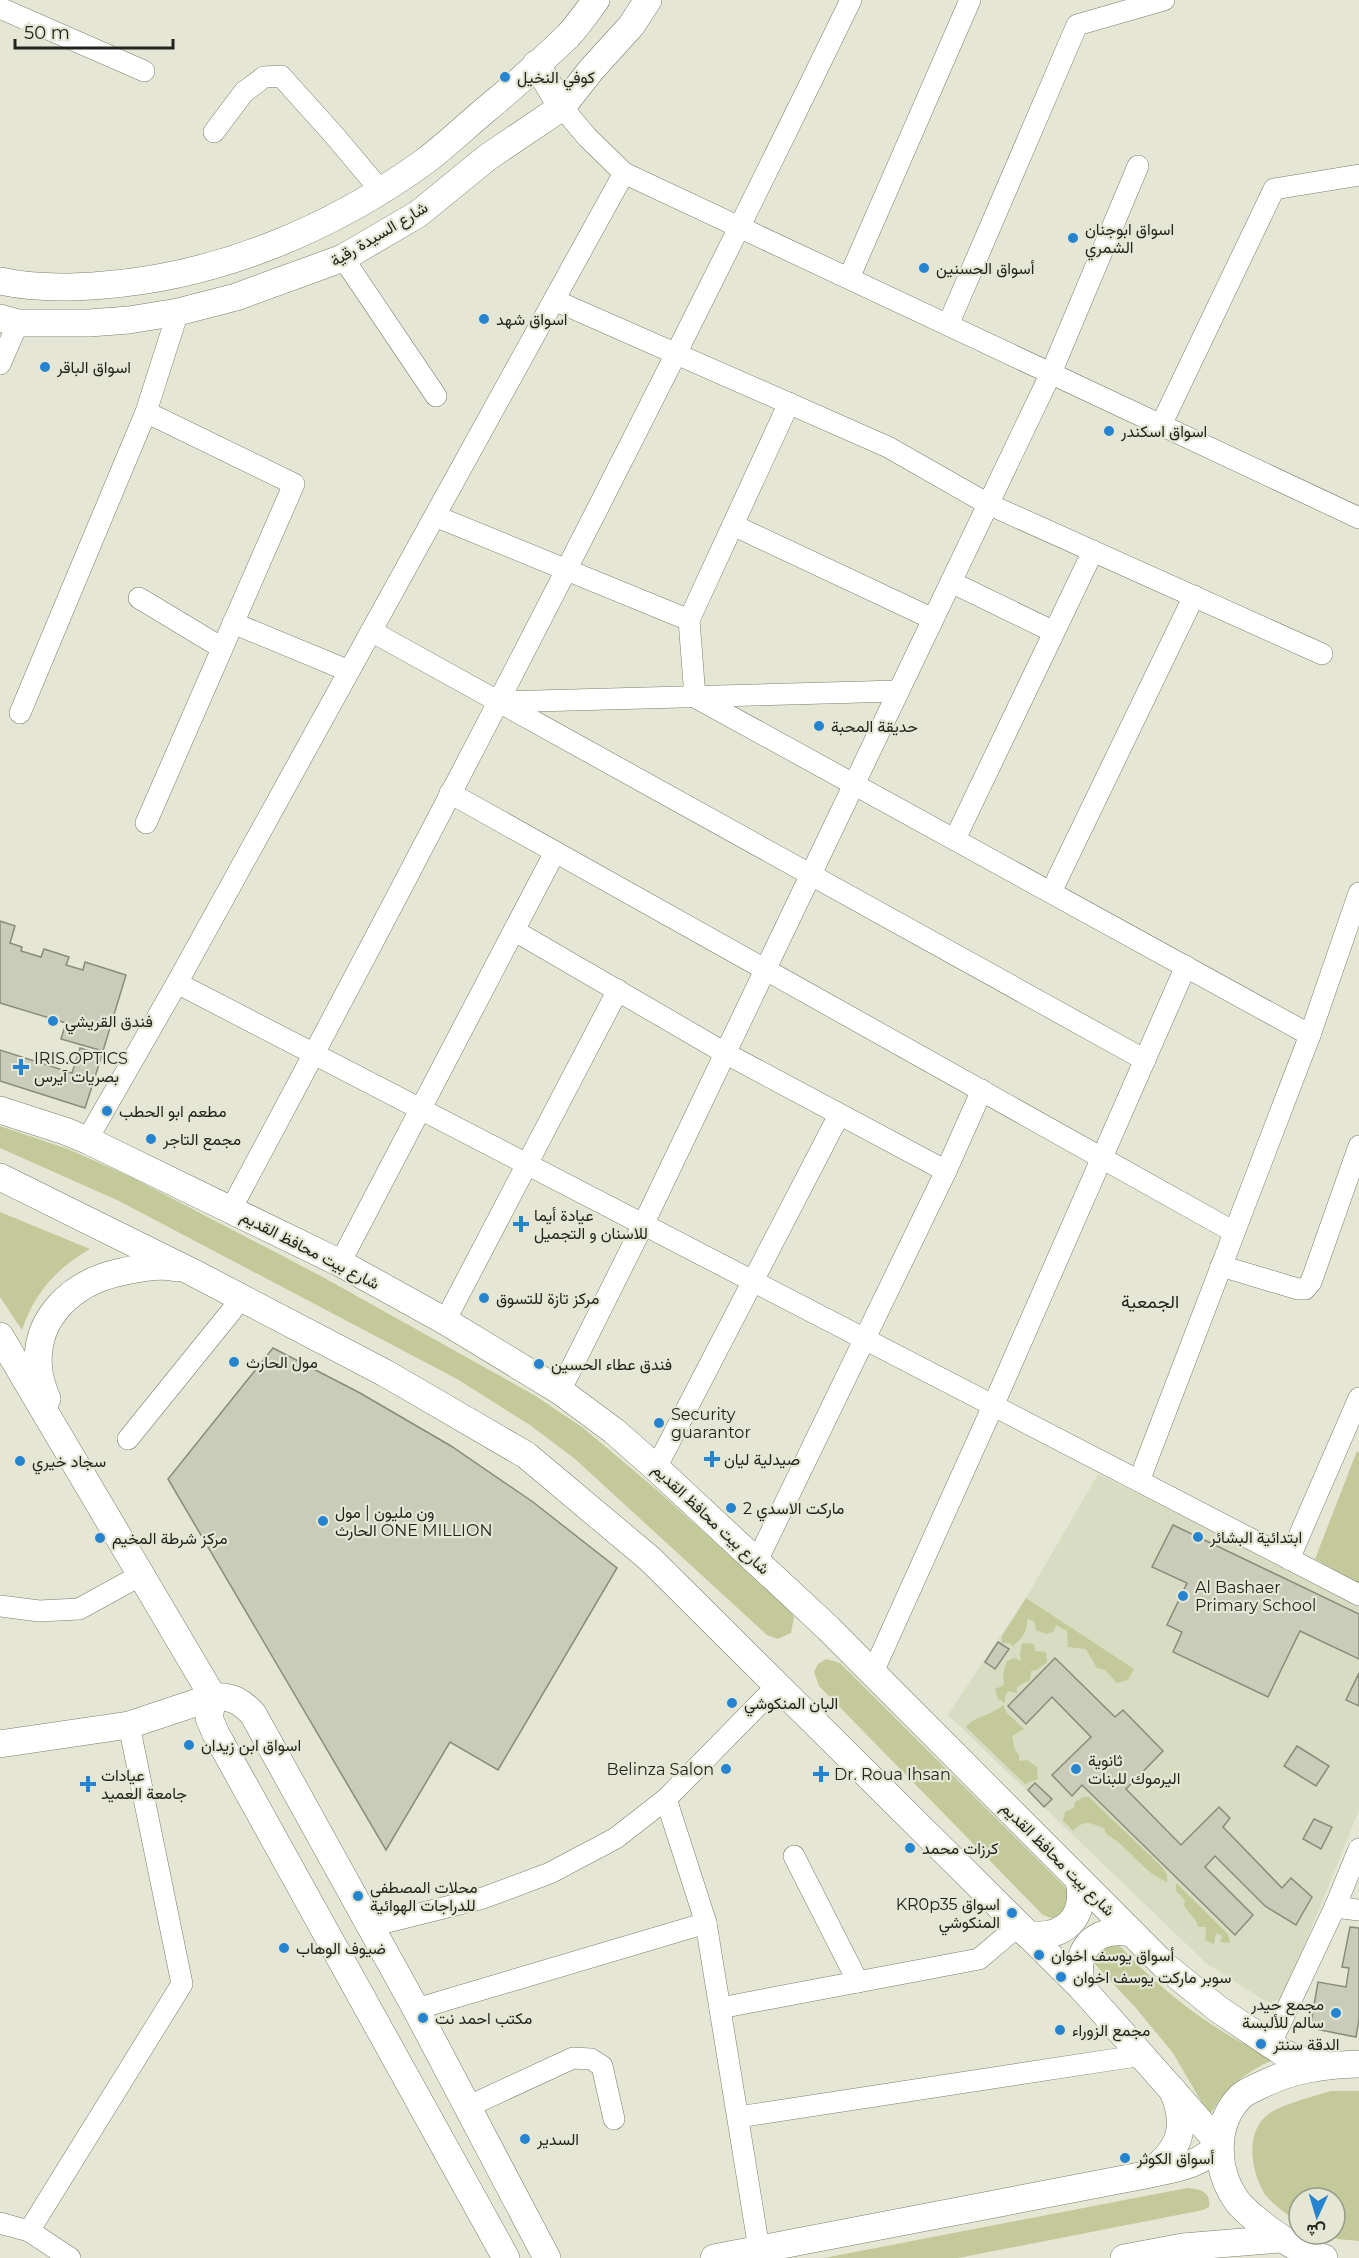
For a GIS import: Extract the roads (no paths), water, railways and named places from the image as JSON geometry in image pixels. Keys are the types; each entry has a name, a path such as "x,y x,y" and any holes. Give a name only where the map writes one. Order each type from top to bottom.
{"main road":[{"path":"0,281 46,287 130,283 176,275 283,242 381,191 425,161 569,34 596,0"},
{"name":"شارع السيدة رقية","path":"9,321 99,322 178,312 236,297 343,258 418,214 488,157 562,107 591,70 631,26 648,0"},
{"path":"536,64 562,107"},
{"name":"شارع بيت محافظ القديم","path":"0,1110 87,1140 340,1263 445,1321 560,1391 614,1431 757,1561 873,1672 1164,1965 1218,2009 1282,2052 1297,2059 1324,2065"},
{"path":"0,1177 192,1272 385,1373 526,1455 650,1559 1083,1989 1220,2143"},
{"path":"0,1184 34,1195"},
{"path":"61,1440 39,1374 38,1354 41,1336 59,1306 86,1283 105,1275 157,1266 192,1272"},
{"path":"0,1336 213,1697 209,1718 216,1734 506,2258"},
{"path":"0,1744 129,1725 223,1695 244,1704 253,1714 416,2008 546,2258"},
{"path":"1023,1930 1050,1935 1070,1924 1081,1904 1082,1893 1079,1881"},
{"path":"1083,1989 1078,1966 1088,1945 1097,1937 1108,1932 1132,1932"},
{"path":"1324,2258 1280,2239 1237,2203 1224,2176 1220,2143 1222,2126 1231,2108 1243,2094 1282,2075 1324,2065 1359,2064"},
{"path":"1145,2175 1166,2160 1177,2145 1179,2121 1170,2085"},
{"path":"714,2258 1145,2175 1199,2160 1213,2152 1220,2143"},
{"path":"1124,2258 1183,2247 1280,2239"}],"street":[{"path":"231,1209 498,702 741,226 851,0"},
{"path":"849,278 969,0"},
{"path":"948,325 1077,25 1164,0"},
{"path":"0,8 144,71"},
{"path":"214,132 244,92 264,77 281,76 381,191"},
{"path":"562,107 587,137 624,173 1359,518"},
{"path":"560,1391 643,1225 1051,373 1138,166"},
{"path":"87,1140 177,983 624,173"},
{"path":"1161,425 1274,189 1359,175"},
{"path":"343,258 436,396"},
{"path":"554,300 888,447 988,504 1322,654"},
{"path":"20,713 146,412 178,312"},
{"path":"0,364 9,321"},
{"path":"695,697 689,620 789,403"},
{"path":"146,412 294,484 146,823"},
{"path":"435,516 689,620"},
{"path":"733,525 933,619"},
{"path":"955,839 1093,551"},
{"path":"951,582 1054,632"},
{"path":"1051,892 1194,596"},
{"path":"139,598 222,648"},
{"path":"233,622 349,671"},
{"path":"371,632 1144,1060"},
{"path":"498,702 898,691"},
{"path":"695,697 1310,1035"},
{"path":"450,793 1234,1232"},
{"path":"340,1263 555,852"},
{"path":"1139,1481 1310,1035 1359,893"},
{"path":"515,931 725,1053 946,1171"},
{"path":"873,1672 993,1406 1186,966"},
{"path":"177,983 1359,1595"},
{"path":"445,1321 618,990"},
{"path":"757,1561 866,1340 982,1090"},
{"path":"656,1468 839,1115"},
{"path":"1221,1266 1298,1289 1305,1289 1311,1282 1359,1146"},
{"path":"128,1439 242,1298"},
{"path":"1289,1559 1356,1412"},
{"path":"0,1606 39,1611 80,1609 141,1575"},
{"path":"371,1926 483,1898 550,1873 616,1838 666,1799 777,1686"},
{"path":"28,2231 182,1984 129,1725"},
{"path":"666,1799 706,1923 759,2249"},
{"path":"1271,2043 1335,1907 1359,1849"},
{"path":"794,1856 858,1982"},
{"path":"1335,1907 1359,1910"},
{"path":"416,2008 706,1923"},
{"path":"720,2008 979,1959 1023,1930"},
{"path":"738,2117 1143,2055"},
{"path":"468,2107 573,2058 582,2058 591,2059 602,2066 614,2119"},
{"path":"0,2223 28,2231 70,2258"}],"place":[{"name":"كوفي النخيل","path":"505,77"},
{"name":"اسواق ابوجنان الشمري","path":"1073,238"},
{"name":"أسواق الحسنين","path":"924,268"},
{"name":"اسواق شهد","path":"484,319"},
{"name":"اسواق الباقر","path":"45,367"},
{"name":"اسواق اسكندر","path":"1109,431"},
{"name":"حديقة المحبة","path":"819,726"},
{"name":"فندق القريشي","path":"53,1021"},
{"name":"IRIS.OPTICS بصريات آيرس","path":"21,1067"},
{"name":"مطعم ابو الحطب","path":"107,1111"},
{"name":"مجمع التاجر","path":"151,1139"},
{"name":"عيادة أيما للاسنان و التجميل","path":"521,1224"},
{"name":"مركز تازة للتسوق","path":"484,1298"},
{"name":"مول الحارث","path":"234,1362"},
{"name":"فندق عطاء الحسين","path":"539,1364"},
{"name":"Security guarantor","path":"659,1423"},
{"name":"صيدلية ليان","path":"712,1459"},
{"name":"سجاد خيري","path":"20,1461"},
{"name":"ماركت الاسدي 2","path":"731,1508"},
{"name":"ون مليون | مول الحارث ONE MILLION","path":"323,1521"},
{"name":"ابتدائية البشائر","path":"1198,1537"},
{"name":"مركز شرطة المخيم","path":"100,1538"},
{"name":"Al Bashaer Primary School","path":"1183,1596"},
{"name":"البان المنكوشي","path":"732,1703"},
{"name":"اسواق ابن زيدان","path":"189,1745"},
{"name":"Belinza Salon","path":"726,1769"},
{"name":"ثانوية اليرموك للبنات","path":"1076,1769"},
{"name":"Dr. Roua Ihsan","path":"821,1774"},
{"name":"عيادات جامعة العميد","path":"88,1784"},
{"name":"كرزات محمد","path":"910,1848"},
{"name":"محلات المصطفى للدراجات الهوائية","path":"358,1896"},
{"name":"KR0p35 اسواق المنكوشي","path":"1012,1913"},
{"name":"ضيوف الوهاب","path":"284,1948"},
{"name":"أسواق يوسف اخوان","path":"1039,1955"},
{"name":"سوبر ماركت يوسف اخوان","path":"1061,1977"},
{"name":"مجمع حيدر سالم للألبسة","path":"1336,2013"},
{"name":"مكتب احمد نت","path":"423,2018"},
{"name":"مجمع الزوراء","path":"1060,2030"},
{"name":"الدقة سنتر","path":"1261,2044"},
{"name":"السدير","path":"525,2139"},
{"name":"أسواق الكوثر","path":"1125,2158"}],"district":[{"name":"الجمعية","path":"1150,1302"}]}
